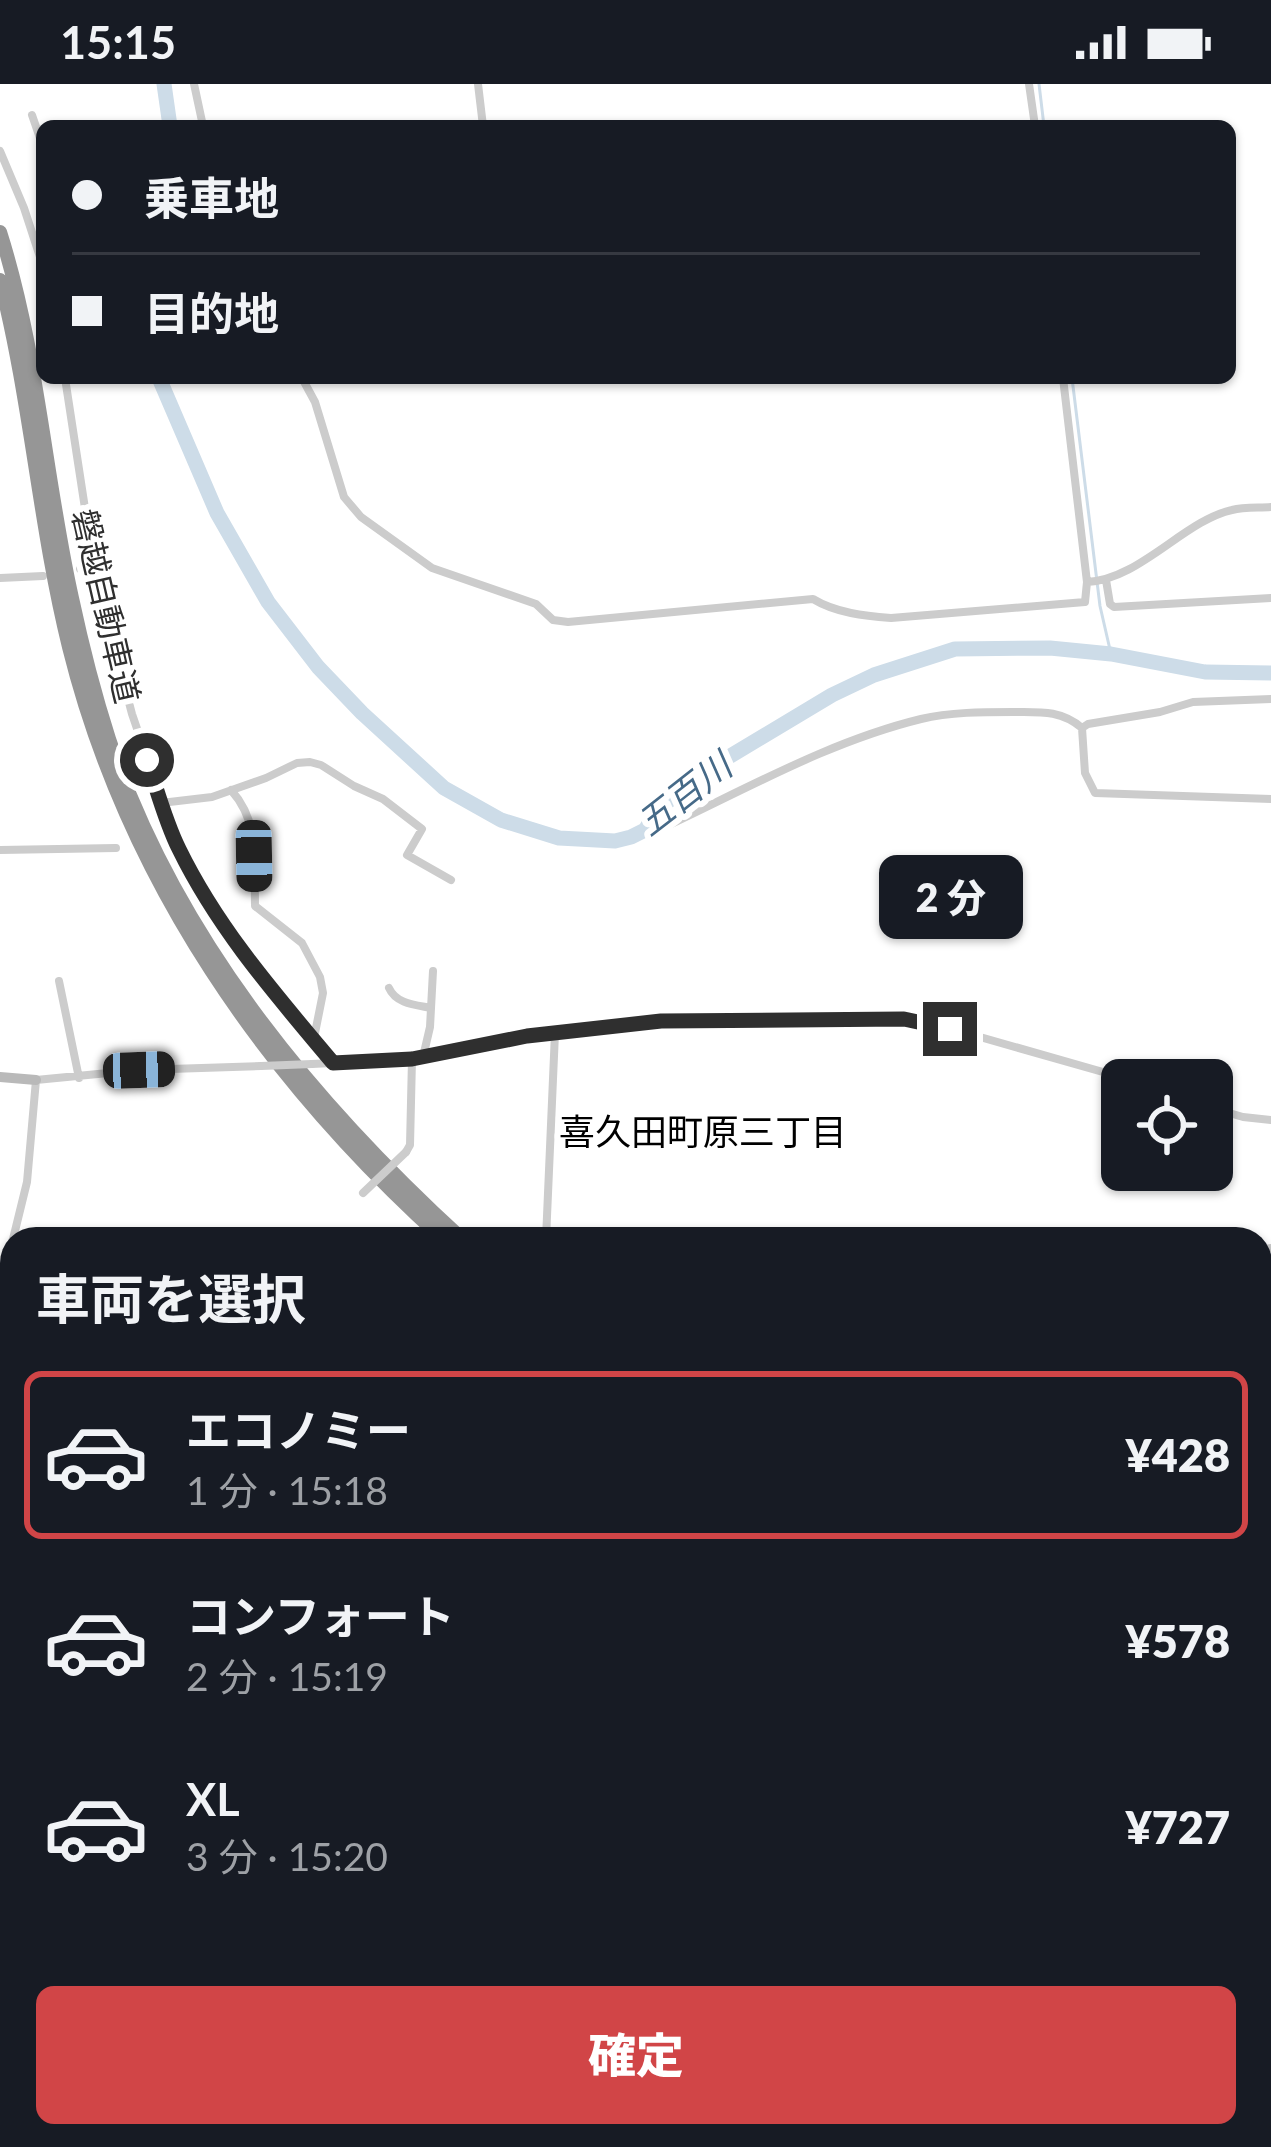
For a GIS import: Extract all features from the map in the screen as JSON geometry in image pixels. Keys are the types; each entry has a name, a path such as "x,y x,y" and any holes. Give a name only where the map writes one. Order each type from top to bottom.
{"highway":[{"name":"磐越自動車道","path":"0,232 30,353 82,641 110,742 145,825 204,938 302,1074 450,1227"},
{"name":"磐越自動車道","path":"0,280 68,643 99,746 134,832 193,945 268,1054 340,1138 431,1227"}],"street":[{"path":"194,84 202,120"},
{"path":"478,84 482,120"},
{"path":"1030,84 1034,120"},
{"path":"32,116 36,127"},
{"path":"0,151 36,245"},
{"path":"16,238 32,233"},
{"path":"66,384 94,567 132,714 177,845 238,948 333,1063"},
{"path":"305,384 344,497 361,517 432,568 536,604 558,622 813,598 831,608 891,617 1080,604 1096,581 1230,510 1271,507"},
{"path":"1064,384 1096,581 1110,604 1271,598"},
{"path":"80,569 94,567"},
{"path":"0,578 43,576"},
{"path":"1082,728 1193,702 1271,699"},
{"path":"667,826 880,730 924,718 984,712 1065,715 1082,728 1085,773 1095,793 1271,800"},
{"path":"161,803 192,801 310,762 389,802 422,829 407,855 451,880"},
{"path":"231,790 242,801 252,825 255,906 302,943 320,976 323,993 314,1040"},
{"path":"0,850 116,848"},
{"path":"423,1057 430,1028 433,971"},
{"path":"59,981 79,1078"},
{"path":"389,988 403,1002 431,1008"},
{"path":"0,1077 36,1080 139,1070 412,1059 555,1033 661,1021 904,1019 1101,1072"},
{"path":"547,1227 555,1033"},
{"path":"361,1195 410,1145 412,1059"},
{"path":"15,1227 27,1182 36,1080"},
{"path":"1233,1114 1271,1120"}],"waterway":[{"name":"五百川","path":"164,84 169,120"},
{"path":"1039,84 1043,120"},
{"name":"五百川","path":"162,384 217,513 268,602 318,667 444,788 501,820 559,838 615,841 631,837 645,830 659,808 722,761 832,695 874,675 955,649 1050,648 1205,672 1271,673"},
{"path":"1073,384 1100,606 1111,654"}],"district":[{"name":"喜久田町原三丁目","path":"703,1132"}],"route":[{"path":"147,760 177,845 207,901 238,948 333,1063 412,1059 527,1036 661,1021 904,1019 950,1029"}]}
